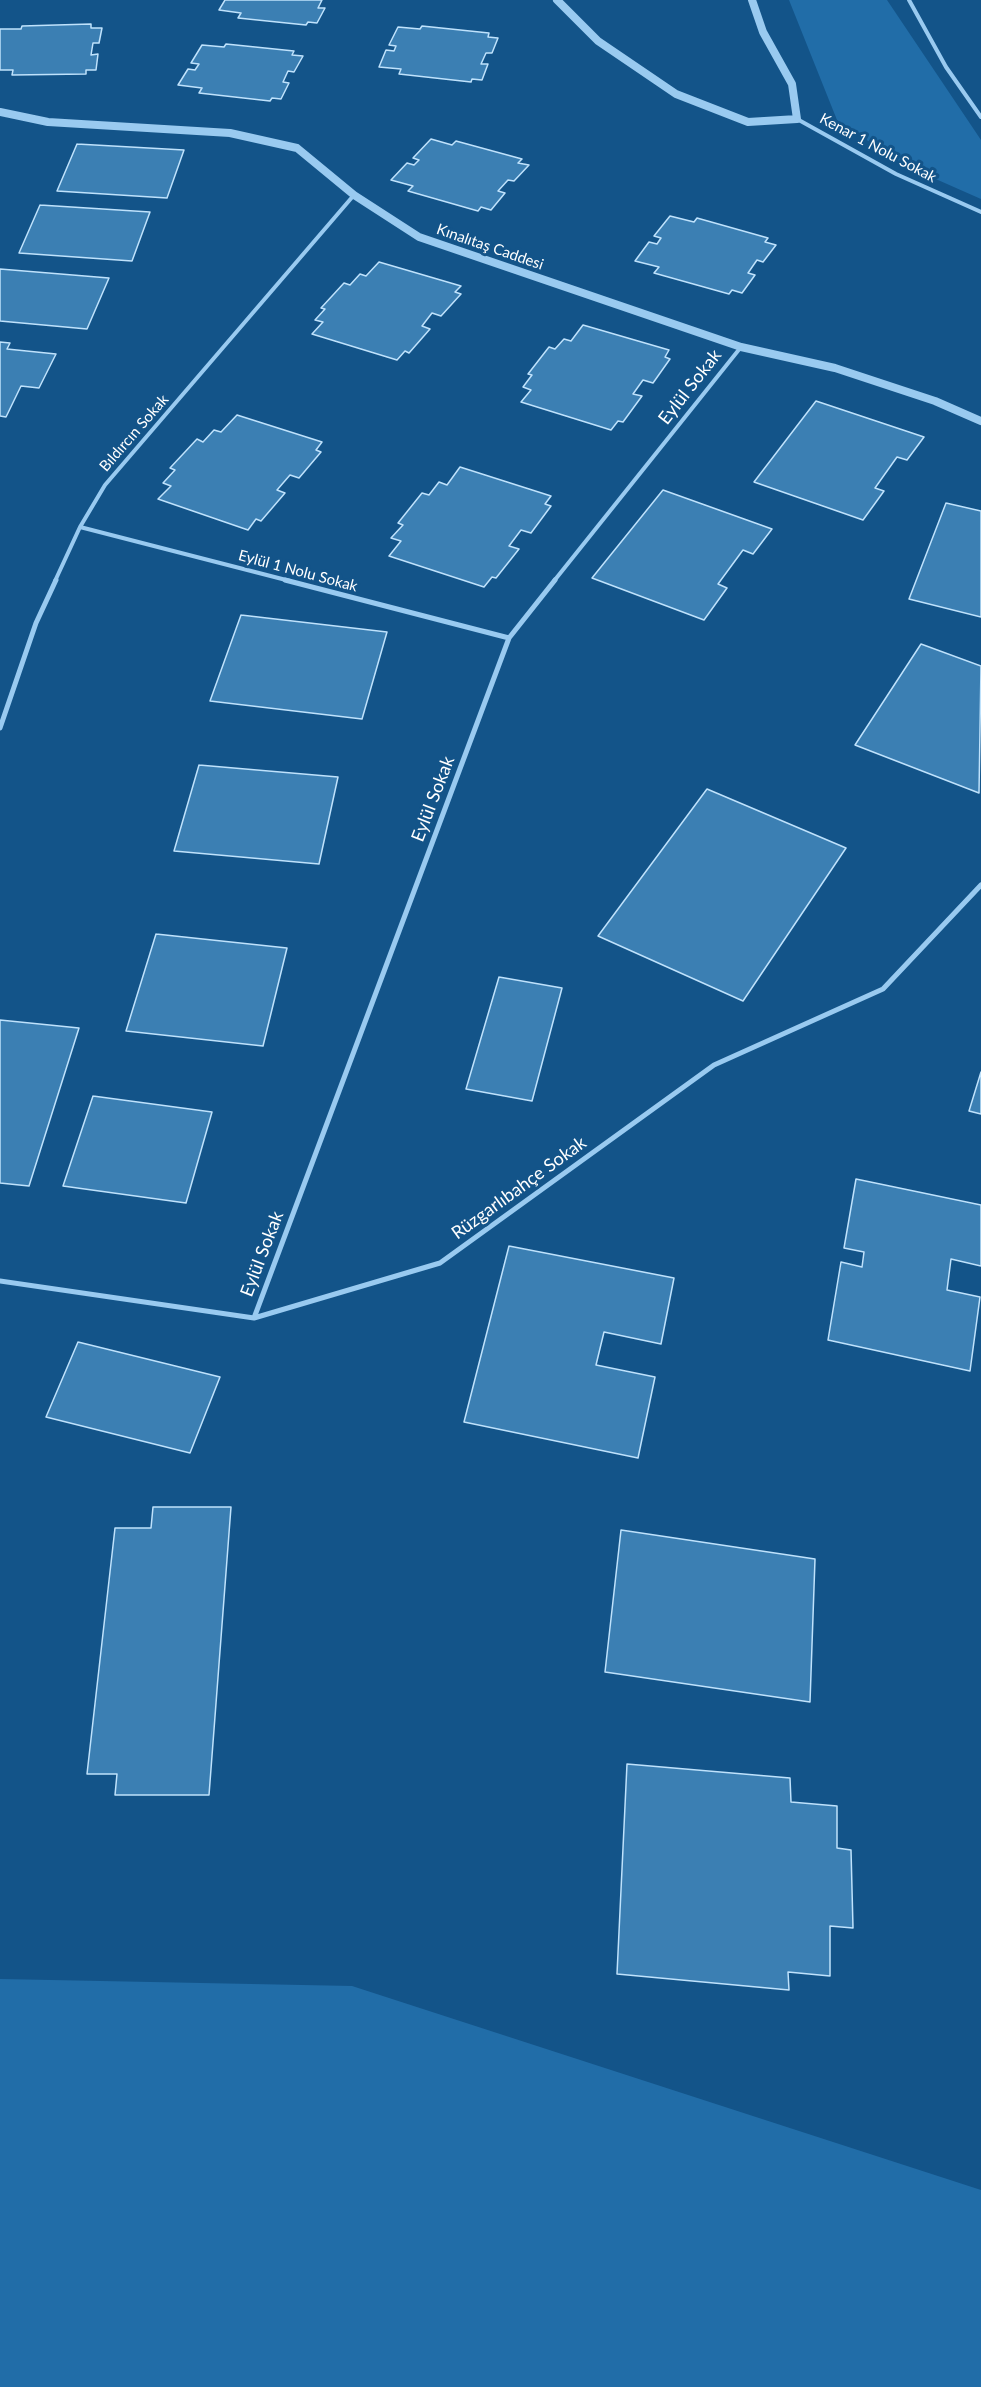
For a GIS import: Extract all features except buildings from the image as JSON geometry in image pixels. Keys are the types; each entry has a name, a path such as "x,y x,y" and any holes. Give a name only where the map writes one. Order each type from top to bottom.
{"street":[{"path":"556,0 597,41 676,94 748,122 797,119 792,84 763,32 752,0"},
{"path":"909,0 946,67 981,117"},
{"name":"Kınalıtaş Caddesi","path":"0,112 48,122 230,133 297,148 354,195 419,237 741,347 835,368 936,401 981,421"},
{"name":"Kenar 1 Nolu Sokak","path":"797,119 896,174 981,212"},
{"name":"Bıldırcın Sokak","path":"0,728 36,623 80,527 105,485 354,195"},
{"name":"Eylül Sokak","path":"254,1318 509,638 741,347"},
{"name":"Eylül 1 Nolu Sokak","path":"80,527 509,638"},
{"name":"Rüzgarlıbahçe Sokak","path":"0,1281 254,1318 440,1263 714,1065 883,989 981,885"}],"shaded area":[{"path":"789,0 887,0 981,140 981,199 904,165 837,120"},
{"path":"0,1979 352,1986 981,2190 981,2387 0,2387"}]}
